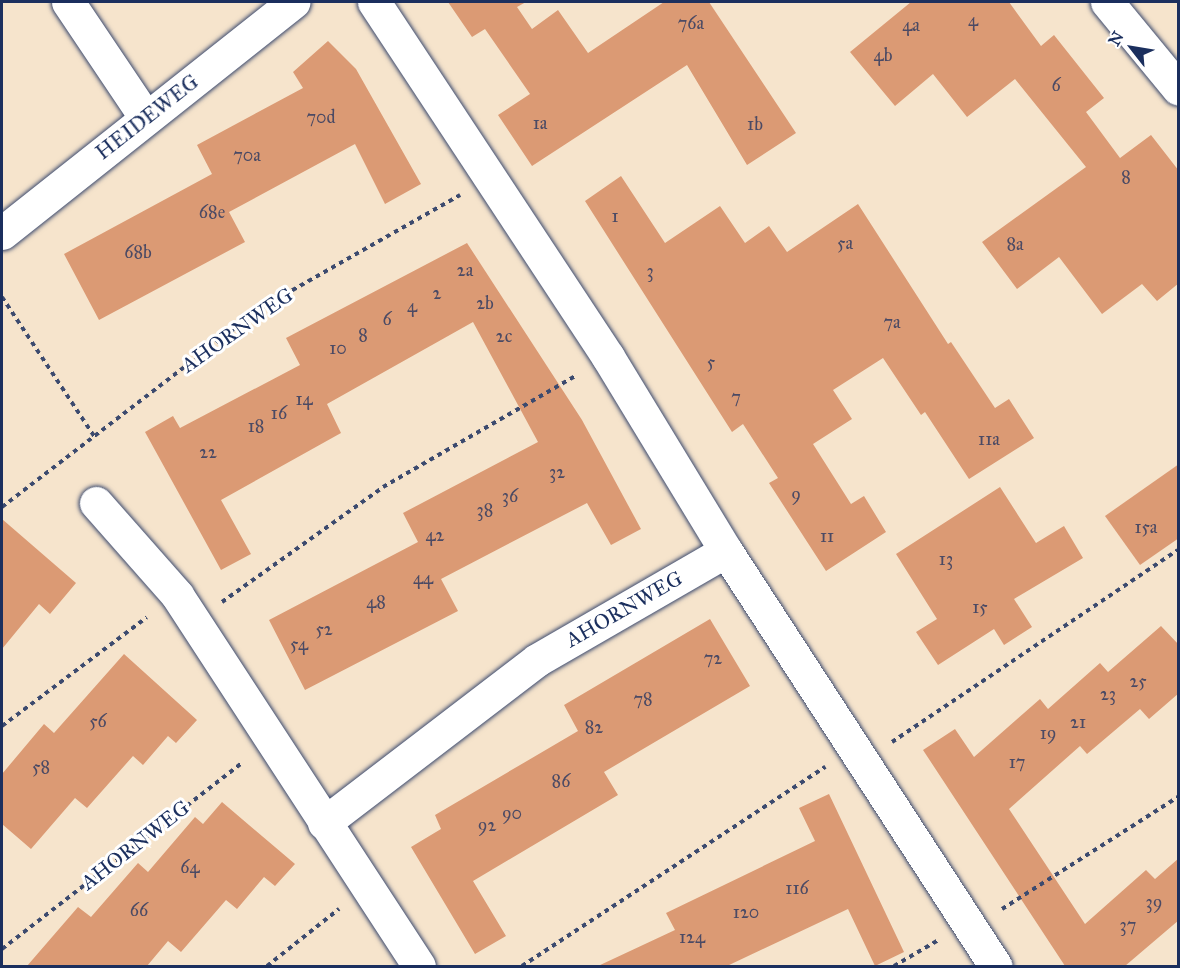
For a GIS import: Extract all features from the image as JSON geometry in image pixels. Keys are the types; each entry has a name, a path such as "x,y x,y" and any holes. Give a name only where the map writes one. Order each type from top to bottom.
{"street":[{"path":"68,2 146,118"},
{"name":"HEIDEWEG","path":"2,233 293,2"},
{"path":"374,2 608,357 726,551 860,754 995,966"},
{"path":"1107,2 1179,88"},
{"path":"96,503 177,595 269,742 418,966"},
{"name":"AHORNWEG","path":"324,823 537,660 726,551"}],"path":[{"name":"AHORNWEG","path":"2,507 261,308 489,178"},
{"path":"2,297 94,436"},
{"path":"195,621 384,487 608,357"},
{"path":"522,966 1179,550"},
{"path":"2,726 177,595"},
{"name":"AHORNWEG","path":"2,949 269,742"},
{"path":"995,914 1179,797"},
{"path":"267,966 367,887"},
{"path":"894,966 941,939"}],"building":[{"path":"448,2 526,2 517,7 532,29 558,10 588,53 664,2 709,2 796,133 747,165 687,65 532,166 498,115 530,94 485,29 472,37"},
{"path":"911,2 1009,2 1041,46 1054,35 1104,98 1086,112 1120,158 1151,135 1179,171 1179,283 1157,301 1142,284 1102,314 1059,257 1017,289 982,242 1086,167 1015,79 967,117 933,74 895,106 850,52"},
{"path":"328,41 356,69 421,184 385,204 355,144 229,212 245,242 99,320 64,254 212,174 197,145 303,88 293,72"},
{"path":"621,176 665,243 720,206 745,243 769,226 787,252 858,204 948,344 951,342 995,408 1009,399 1034,438 969,479 925,412 921,415 883,358 833,390 852,419 813,444 851,504 864,496 886,532 826,571 769,483 778,478 743,424 732,432 585,201"},
{"path":"467,243 582,420 641,529 611,545 587,503 441,579 458,611 305,690 269,620 418,542 403,513 538,442 473,322 327,404 341,433 221,500 251,554 221,570 145,432 173,416 180,428 300,365 286,338"},
{"path":"1179,464 1179,538 1140,565 1105,516"},
{"path":"1000,487 1036,543 1064,526 1083,558 1014,599 1032,627 1004,645 994,629 938,665 916,632 937,619 896,554"},
{"path":"2,519 76,583 50,614 39,604 2,649"},
{"path":"710,619 750,686 604,772 618,795 473,881 506,936 475,954 411,847 441,829 435,815 578,731 564,705"},
{"path":"1161,626 1179,645 1179,693 1149,719 1140,709 1087,754 1080,746 1009,809 1085,924 1146,870 1155,879 1179,858 1179,920 1125,966 1065,966 923,750 955,729 974,757 1040,699 1048,709 1100,663 1108,672"},
{"path":"124,654 197,720 176,743 168,736 143,765 133,756 87,808 75,798 31,849 2,824 2,774 44,724 54,733"},
{"path":"829,794 904,952 875,966 848,909 727,966 598,966 675,930 666,913 815,841 799,808"},
{"path":"222,802 295,864 275,886 264,877 237,909 226,900 181,952 168,941 147,966 27,966 78,907 91,917 138,863 148,872 195,817 203,824"}]}
